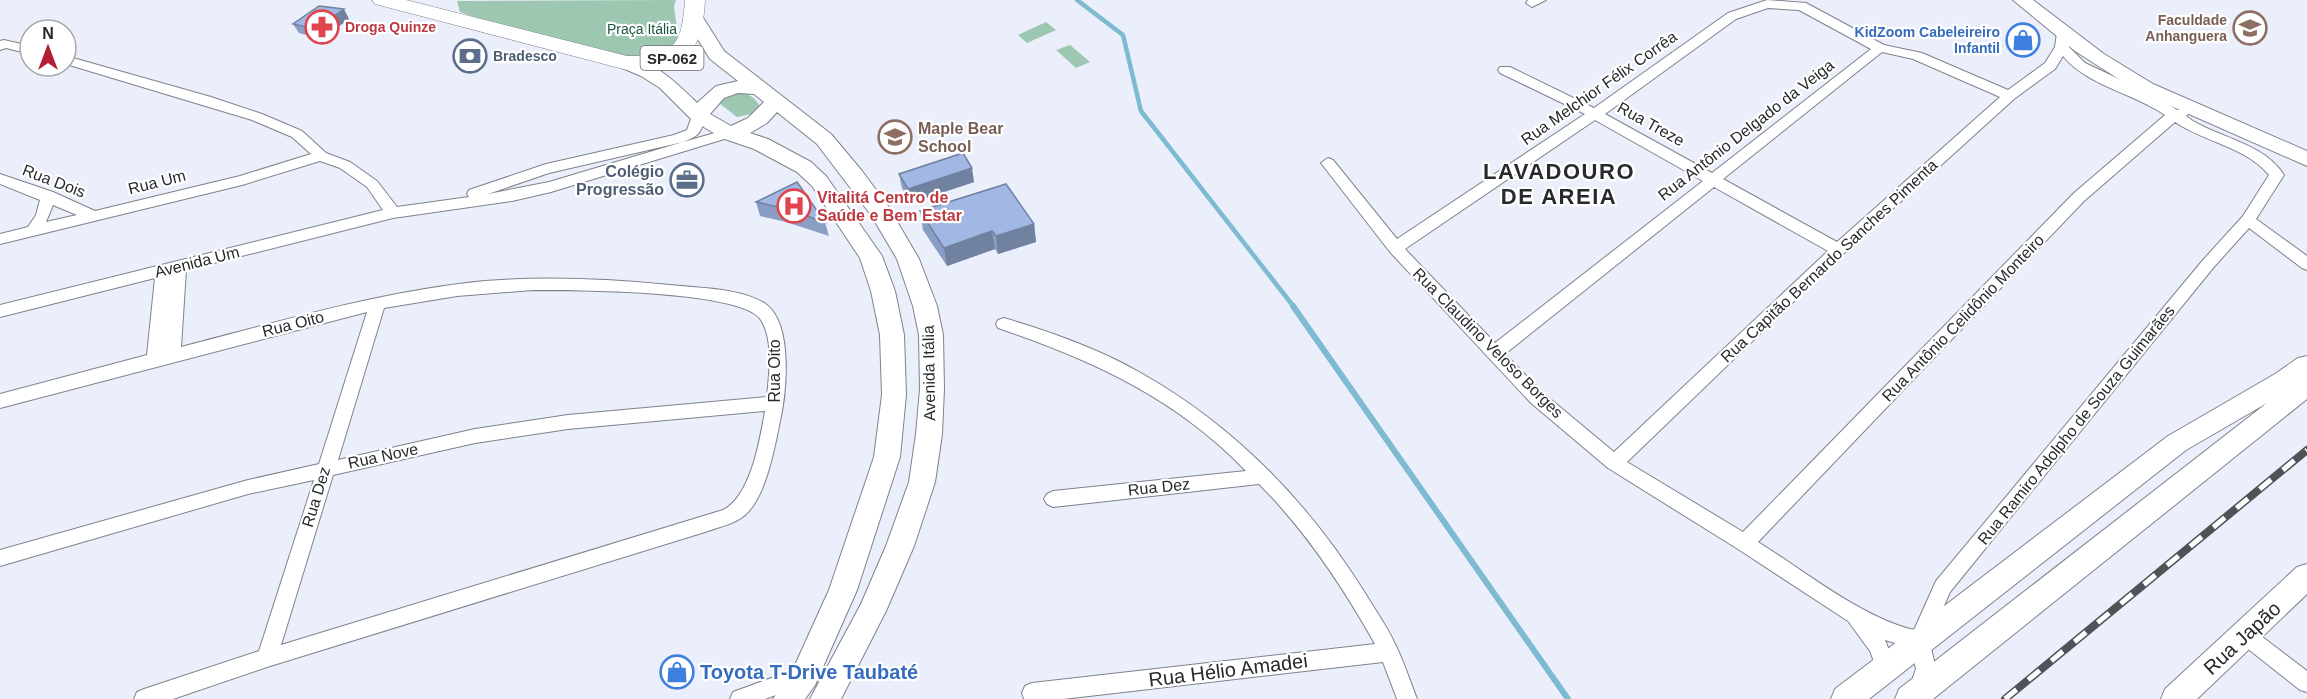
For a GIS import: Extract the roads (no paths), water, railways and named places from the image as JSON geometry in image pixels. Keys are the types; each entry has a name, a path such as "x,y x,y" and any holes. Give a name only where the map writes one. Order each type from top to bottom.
{"main road":[{"name":"SP-062","path":"382,0 441,8 627,63 664,61 677,55 688,43 695,10"},
{"path":"2023,0 2038,6 2047,1 2149,76 2307,143"},
{"path":"2023,0 2062,40 2123,75 2193,109 2307,159"},
{"name":"Avenida Itália","path":"695,10 717,55 824,139 855,176 880,211 908,259 926,306 931,335 932,389 929,434 922,482 900,546 872,610 825,699"},
{"path":"2062,40 2069,30 2087,32"},
{"path":"627,63 667,84 699,116 729,133 762,144 793,160 819,181 871,256 883,291 892,334 894,395 887,457 843,591 805,675 788,699"},
{"path":"699,116 708,100 722,90 741,86 766,94 766,115 752,126 729,133"},
{"path":"1846,699 2177,443 2284,381 2307,365"},
{"path":"1914,696 2307,385"},
{"name":"Rua Japão","path":"2176,699 2307,576"}],"street":[{"path":"1803,3 1880,48 1917,56 2009,96"},
{"name":"Rua Melchior Félix Corrêa","path":"1395,248 1595,114 1732,16 1767,4 1803,3"},
{"name":"Rua Capitão Bernardo Sanches Pimenta","path":"1614,463 1838,250 2009,96 2050,66 2062,40"},
{"path":"2062,40 2072,61 2084,69 2152,100 2173,116"},
{"path":"0,46 4,44 18,47"},
{"name":"Rua Antônio Delgado da Veiga","path":"1494,353 1880,48"},
{"path":"78,64 257,117 297,134 321,156 345,165 372,184 393,213"},
{"path":"2050,66 2084,69"},
{"name":"Rua Treze","path":"1505,70 1595,114 1838,250"},
{"name":"Rua Antônio Celidônio Monteiro","path":"1745,543 2079,197 2173,116 2193,109"},
{"path":"448,203 546,169 678,139 693,133 699,116"},
{"name":"Rua Ramiro Adolpho de Souza Guimarães","path":"1920,641 1943,587 2200,273 2248,220 2277,175 2264,160 2189,126 2173,116"},
{"path":"448,203 512,196 551,187 729,133"},
{"name":"Rua Um","path":"0,239 242,180 321,156"},
{"name":"Rua Claudino Veloso Borges","path":"1328,163 1395,248 1494,353 1537,398 1614,463 1745,543 1854,614 1893,634 1920,641"},
{"name":"Rua Dois","path":"0,179 94,216"},
{"path":"366,220 372,184"},
{"path":"32,232 43,216 48,196"},
{"name":"Avenida Um","path":"0,310 393,213 448,203"},
{"path":"2248,220 2307,264"},
{"path":"164,357 171,268"},
{"name":"Rua Oito","path":"0,401 378,303 486,287 571,284 646,288 734,299 762,310 773,329 777,370 776,403 766,445 752,487 741,508 725,517 267,658 144,699"},
{"name":"Rua Dez","path":"267,658 378,303"},
{"path":"1004,324 1089,354 1158,390 1226,439 1266,476 1304,519 1342,570 1389,652 1407,699"},
{"name":"Rua Nove","path":"0,558 248,487 475,436 568,422 776,403"},
{"name":"Rua Dez","path":"1053,499 1266,476"},
{"name":"Rua Claudino Veloso Borges","path":"1854,614 1878,646 1886,668"},
{"path":"2245,635 2307,683"},
{"path":"1914,696 1926,669 1920,641"},
{"name":"Rua Hélio Amadei","path":"1032,693 1389,652"},
{"path":"740,699 805,675"}],"waterway":[{"path":"1077,0 1123,35 1141,111 1294,307"},
{"path":"1293,306 1568,699"}],"railway":[{"path":"2005,699 2307,450"}],"place":[{"name":"Droga Quinze","path":"322,27"},
{"name":"Faculdade Anhanguera","path":"2250,28"},
{"name":"KidZoom Cabeleireiro Infantil","path":"2023,40"},
{"name":"Bradesco","path":"470,56"},
{"name":"Maple Bear School","path":"895,137"},
{"name":"Colégio Progressão","path":"687,180"},
{"name":"Vitalitá Centro de Saúde e Bem Estar","path":"794,206"},
{"name":"Toyota T-Drive Taubaté","path":"677,672"}],"district":[{"name":"LAVADOURO DE AREIA","path":"1559,184"}],"park label":[{"name":"Praça Itália","path":"642,29"}]}
